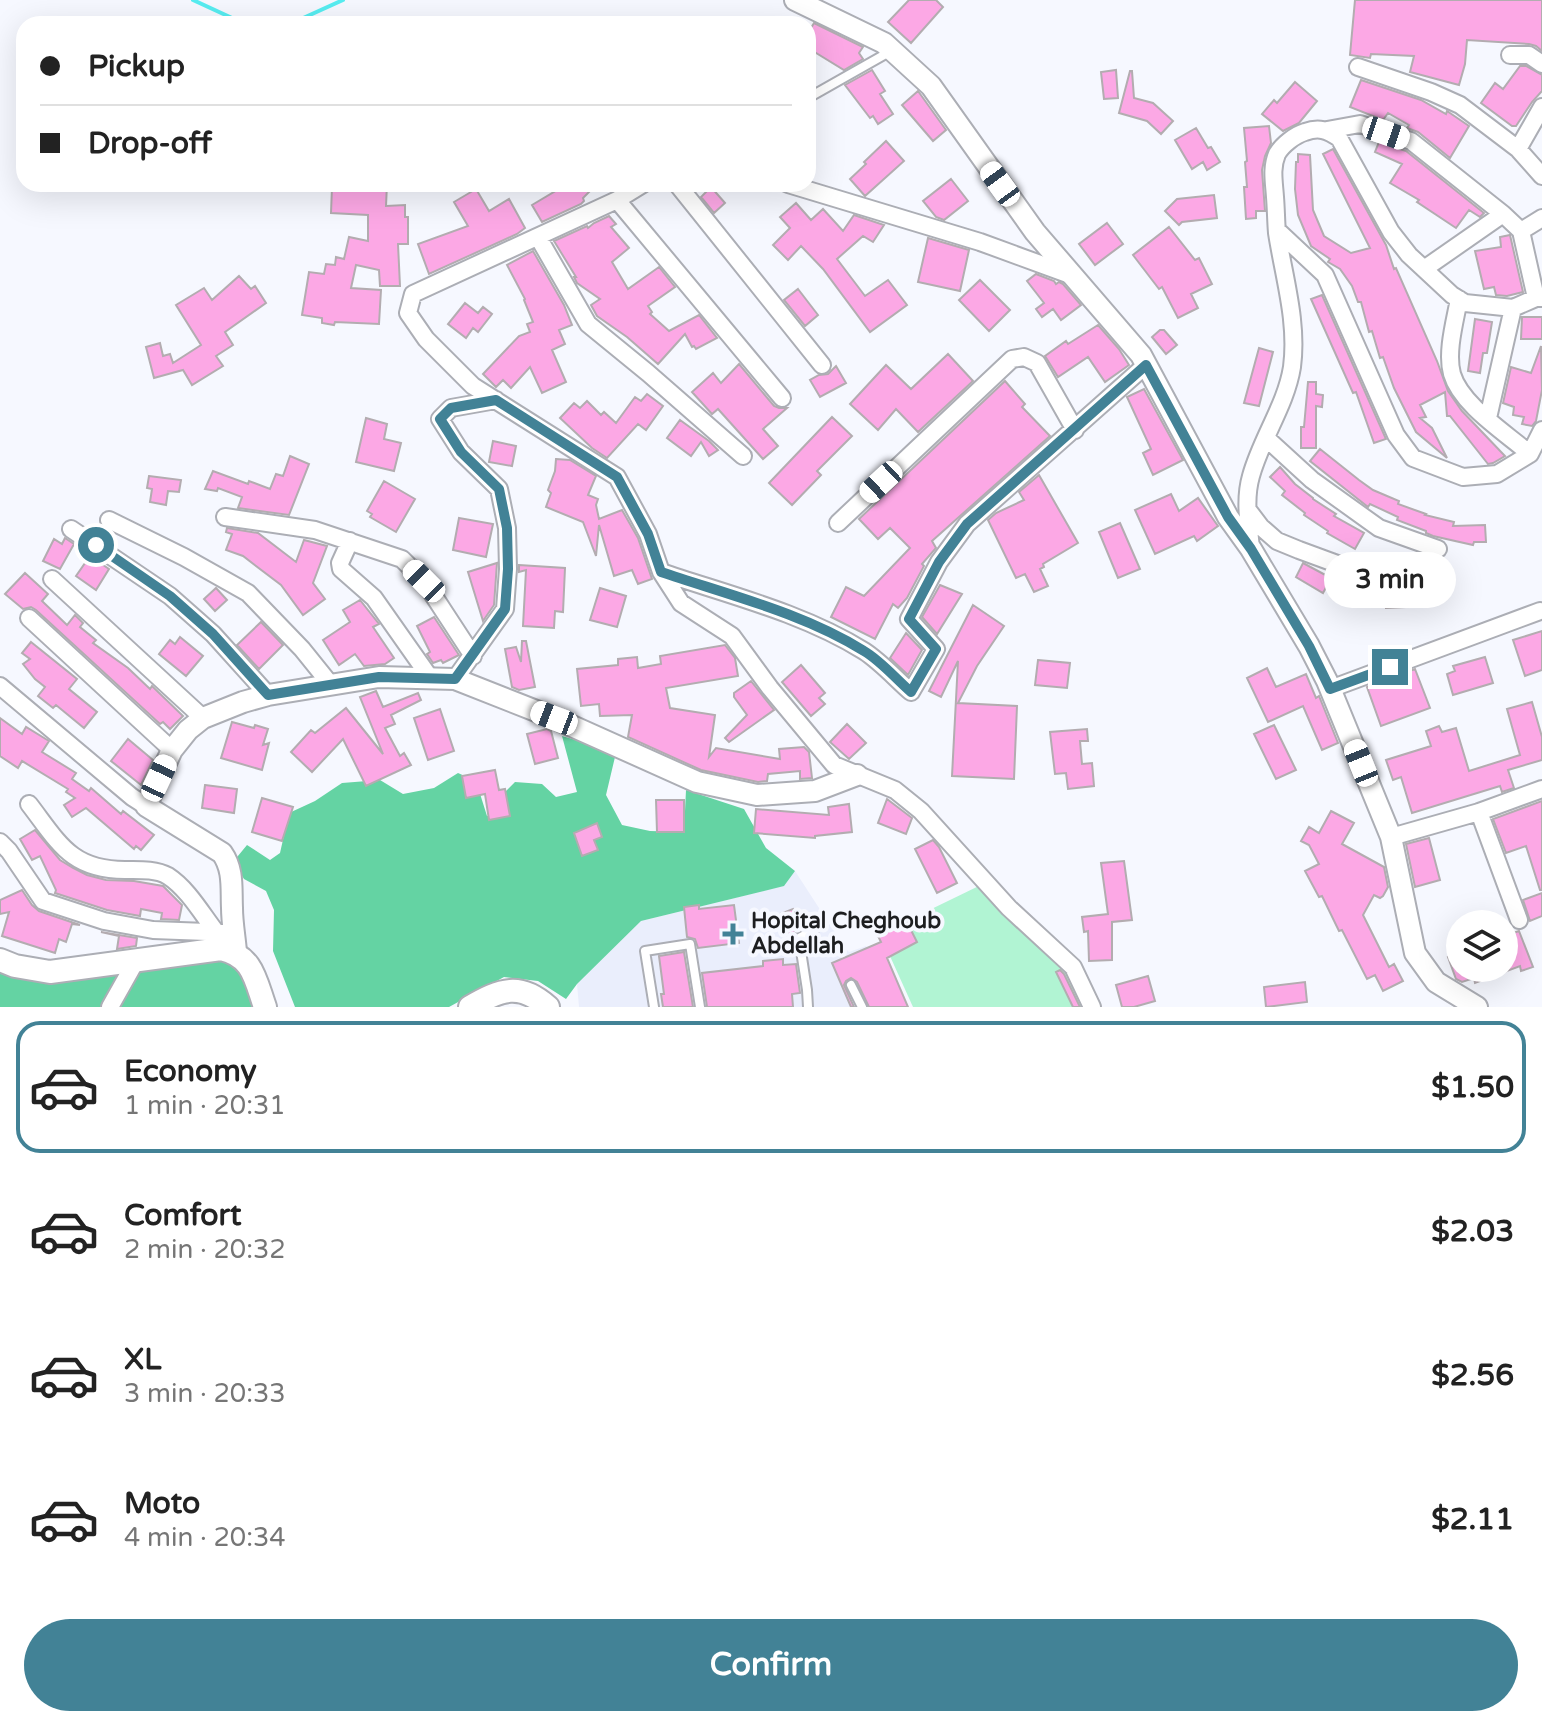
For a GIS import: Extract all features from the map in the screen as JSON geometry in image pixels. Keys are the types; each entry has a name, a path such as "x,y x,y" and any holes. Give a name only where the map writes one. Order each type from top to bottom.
{"main road":[{"path":"0,960 50,972 221,949 229,939 246,961 265,1007"},
{"path":"470,1007 502,991 521,990 548,1007"}],"street":[{"path":"795,0 884,43 931,86 1035,232 1141,355 1228,517 1251,549 1309,646 1330,689 1391,837 1415,953 1436,982 1477,1007"},
{"path":"1510,55 1529,55 1542,64"},
{"path":"1358,67 1460,105 1518,149 1542,176"},
{"path":"1518,149 1542,107"},
{"path":"1251,549 1247,509 1251,474 1291,372 1294,348 1293,321 1277,230 1272,176 1278,153 1299,133 1360,124 1411,141 1521,231 1539,298 1513,308 1465,303 1452,295 1409,255 1391,232 1339,138 1327,130"},
{"path":"630,192 413,294 408,313 426,339 473,386 617,477 648,534 661,572 681,603 732,636 770,688 834,765 895,790 921,811 1009,908 1073,967 1092,1007"},
{"path":"683,192 822,365"},
{"path":"814,192 980,242 1074,277"},
{"path":"617,200 782,398"},
{"path":"1424,269 1503,214"},
{"path":"1521,231 1542,218"},
{"path":"1277,230 1325,275 1396,435 1413,458 1463,477 1497,474 1530,454 1542,430"},
{"path":"538,237 588,324 743,456"},
{"path":"1459,299 1451,340 1452,373 1465,400 1530,454"},
{"path":"1488,418 1513,308"},
{"path":"838,523 1012,359 1024,357 1037,363 1075,430"},
{"path":"661,572 826,631 867,652 911,692 936,649 909,619 939,562 967,524 1146,365"},
{"path":"455,679 505,609 507,528 499,489 461,452 440,419 451,408 496,400"},
{"path":"1266,438 1312,480 1379,528 1438,549"},
{"path":"1247,509 1277,541 1386,582"},
{"path":"225,517 315,530 402,559 424,581 473,656"},
{"path":"109,520 248,593 302,649 331,685"},
{"path":"71,529 170,596 213,634 268,695"},
{"path":"350,541 340,563 341,569 374,598 431,679"},
{"path":"52,579 203,718"},
{"path":"1330,689 1540,611"},
{"path":"29,618 172,750"},
{"path":"146,806 172,750 188,730 203,718 268,695 379,677 455,679 554,718 697,782 757,795 815,791 857,775"},
{"path":"0,686 120,787 222,853 229,863 232,881 229,939"},
{"path":"1391,837 1479,812 1542,789"},
{"path":"29,804 73,857 92,866 148,870 166,875 229,939"},
{"path":"1479,812 1519,920"},
{"path":"0,842 43,901 104,921 229,939"},
{"path":"110,1007 137,959"}],"lane":[{"path":"816,93 891,50"},
{"path":"808,1007 799,938 814,930"},
{"path":"654,1007 645,951 690,944 700,1007"},
{"path":"851,985 862,1007"}],"shaded area":[{"name":"Hopital Cheghoub Abdellah","path":"795,871 845,948 849,952 866,946 883,965 883,1007 579,1007 577,984 641,921 783,886"}],"green space":[{"path":"562,736 597,746 615,757 606,795 622,825 650,831 684,832 686,790 744,809 766,848 795,871 784,886 641,921 577,984 566,999 538,981 504,977 449,1007 295,1007 273,951 274,910 266,891 244,879 233,862 247,845 270,860 280,853 289,813 342,783 380,780 403,794 434,788 458,773 476,781 487,816 508,812 504,793 515,782 542,784 556,797 577,792"},
{"path":"985,883 1072,971 1088,1007 913,1007 880,934"},
{"path":"220,958 251,968 271,1007 0,1007 0,968 70,981"}],"building":[{"path":"909,0 936,0 943,7 911,43 888,22"},
{"path":"1355,0 1542,0 1542,51 1529,44 1467,40 1459,85 1410,72 1414,56 1371,54 1370,58 1350,55"},
{"path":"816,24 863,47 859,53 863,59 844,70 816,53"},
{"path":"1520,66 1542,75 1542,91 1516,126 1512,126 1481,103 1495,83 1503,89"},
{"path":"872,70 885,91 880,94 893,114 878,124 845,85"},
{"path":"1116,70 1118,98 1104,99 1101,72"},
{"path":"1130,71 1134,98 1153,103 1173,121 1161,134 1147,121 1119,113"},
{"path":"1361,80 1421,100 1446,114 1447,111 1469,126 1450,158 1418,132 1407,128 1409,125 1388,113 1383,120 1350,107"},
{"path":"1295,82 1317,101 1299,123 1283,131 1262,114 1274,100 1277,103"},
{"path":"918,91 946,130 933,141 902,105"},
{"path":"1269,126 1271,143 1262,170 1265,211 1256,211 1256,218 1246,219 1244,128"},
{"path":"1196,128 1220,162 1207,170 1203,162 1192,169 1175,140"},
{"path":"886,141 904,161 865,196 850,179"},
{"path":"1379,142 1406,151 1484,213 1480,217 1469,210 1456,228 1417,202 1419,200 1390,183 1402,164 1375,152"},
{"path":"1333,149 1386,245 1448,391 1462,411 1505,456 1493,463 1488,464 1447,416 1445,392 1420,405 1426,417 1420,418 1432,428 1447,458 1416,432 1394,388 1383,357 1380,358 1361,302 1358,302 1352,286 1340,269 1328,262 1330,259 1311,246 1298,215 1295,189 1298,154 1310,155 1313,210 1324,236 1351,253 1370,248 1323,154"},
{"path":"951,179 968,201 944,220 936,217 923,201"},
{"path":"332,192 387,192 386,206 405,205 408,244 398,244 400,286 380,286 379,270 356,265 351,288 381,290 379,324 335,322 334,325 322,323 322,318 302,315 309,272 324,274 326,264 335,265 336,257 344,259 349,237 368,241 368,215 331,213"},
{"path":"471,192 478,192 489,211 509,199 525,228 429,274 418,244 468,226 454,202"},
{"path":"554,192 589,192 581,204 542,222 532,205"},
{"path":"706,192 715,192 725,203 714,213 701,197"},
{"path":"1214,195 1217,218 1182,222 1179,225 1165,211 1177,199"},
{"path":"796,203 811,220 823,209 843,231 854,215 884,225 873,242 863,236 837,259 865,296 888,280 907,305 870,332 823,269 801,246 788,260 773,245 790,228 780,217"},
{"path":"609,216 616,224 611,227 629,248 612,262 628,289 659,267 675,287 648,306 652,312 650,314 669,331 699,315 717,338 696,349 685,334 658,364 597,316 591,305 600,299 577,283 554,241"},
{"path":"1107,223 1123,244 1095,265 1079,244"},
{"path":"1169,227 1195,260 1199,258 1212,284 1191,294 1198,308 1178,318 1162,287 1159,289 1133,255"},
{"path":"1510,235 1523,292 1496,295 1494,287 1484,289 1475,251 1501,247 1500,237"},
{"path":"928,238 969,250 960,291 918,282"},
{"path":"533,251 572,325 559,330 565,344 552,350 566,382 542,393 530,367 511,388 503,380 496,387 483,374 519,336 530,332 527,324 533,322 507,265"},
{"path":"1036,274 1056,284 1063,284 1081,305 1061,320 1053,309 1042,317 1036,309 1044,303 1027,281"},
{"path":"239,276 251,289 255,286 266,303 225,332 233,345 216,356 223,366 192,385 183,370 154,378 146,347 160,343 163,356 170,354 173,363 201,345 176,305 204,288 212,300"},
{"path":"980,280 1010,310 989,331 959,300"},
{"path":"798,289 818,315 805,326 784,300"},
{"path":"1322,295 1386,439 1374,443 1356,392 1353,393 1311,299"},
{"path":"465,303 478,313 483,307 492,314 478,332 473,328 466,338 448,324"},
{"path":"1522,317 1542,317 1542,339 1521,339"},
{"path":"1475,319 1492,322 1480,373 1468,371"},
{"path":"1098,325 1129,365 1105,382 1088,357 1058,377 1045,356"},
{"path":"1164,330 1177,345 1166,354 1152,337"},
{"path":"1541,346 1542,390 1536,421 1532,426 1522,424 1524,417 1513,415 1514,407 1503,403 1511,367 1531,373"},
{"path":"1259,348 1273,352 1259,406 1244,403"},
{"path":"948,354 973,381 918,432 896,409 878,430 850,404 886,365 911,389"},
{"path":"739,364 774,406 787,408 763,429 778,446 763,459 718,409 712,414 692,392 713,373 721,383"},
{"path":"836,366 846,383 820,397 810,380 828,374"},
{"path":"1005,381 1025,404 1022,407 1050,436 932,541 936,548 922,564 924,566 907,598 898,608 893,604 875,639 831,617 846,587 864,596 910,548 890,528 878,539 859,519"},
{"path":"1308,382 1316,382 1316,394 1323,395 1322,407 1316,406 1316,448 1301,448"},
{"path":"1144,389 1183,460 1153,475 1143,453 1151,449 1127,397"},
{"path":"647,394 663,406 646,430 638,424 607,458 560,418 574,403 580,408 587,401 601,415 604,412 616,423 635,397 641,401"},
{"path":"832,417 852,436 817,471 821,475 792,505 769,483"},
{"path":"366,418 387,424 384,439 401,443 394,471 356,462"},
{"path":"680,420 718,450 709,456 701,442 691,456 667,438"},
{"path":"493,441 516,446 512,466 489,462"},
{"path":"1320,449 1373,490 1399,501 1398,504 1454,522 1453,526 1485,525 1486,542 1474,542 1473,545 1433,536 1370,504 1368,507 1310,461"},
{"path":"290,456 309,464 289,515 238,508 242,497 218,488 217,491 205,489 213,471 270,489 276,474 283,476"},
{"path":"556,459 570,460 596,476 588,495 598,499 599,519 622,510 638,538 652,579 638,584 632,570 614,576 599,525 596,556 583,522 546,507"},
{"path":"1280,467 1295,484 1336,514 1334,516 1364,533 1355,549 1327,533 1282,495 1285,491 1270,477"},
{"path":"1039,475 1078,543 1043,564 1044,567 1040,569 1048,586 1034,592 1025,574 1016,578 988,520 1024,500 1019,492"},
{"path":"149,476 181,480 179,492 168,491 166,505 150,502 152,489 147,488"},
{"path":"384,481 415,499 396,532 370,517 372,514 367,511"},
{"path":"1171,494 1179,511 1198,498 1218,526 1197,541 1194,536 1155,554 1135,510"},
{"path":"459,518 493,524 486,557 453,550"},
{"path":"1120,523 1140,569 1118,578 1099,532"},
{"path":"227,528 258,533 296,562 304,540 327,546 313,583 325,599 303,615 281,585 243,556 226,550 232,534 226,532"},
{"path":"65,538 74,544 60,569 43,561 54,539 62,544"},
{"path":"90,556 109,569 96,590 76,576"},
{"path":"497,563 494,605 483,621 468,572"},
{"path":"1303,563 1331,578 1323,593 1296,577"},
{"path":"519,565 565,568 563,612 555,611 554,628 523,626 526,570 519,572"},
{"path":"25,573 48,594 42,601 67,625 75,615 83,623 80,627 96,640 93,643 128,668 150,689 152,686 183,716 170,729 163,722 160,724 36,610 31,607 23,609 5,594"},
{"path":"940,585 962,594 937,634 922,617"},
{"path":"216,588 227,600 215,611 204,599"},
{"path":"600,588 626,596 617,627 590,620"},
{"path":"1404,592 1405,607 1386,608 1385,593"},
{"path":"360,600 379,624 373,627 394,658 385,664 364,666 355,654 339,665 323,640 350,622 343,610"},
{"path":"973,605 1004,626 977,666 958,703 1017,706 1014,779 952,776 958,661 941,697 929,691"},
{"path":"434,617 459,655 443,663 441,660 433,663 417,626"},
{"path":"261,622 283,645 259,669 237,645"},
{"path":"1542,631 1542,670 1525,676 1513,640"},
{"path":"906,633 922,650 908,675 890,658"},
{"path":"180,637 203,656 186,676 159,654 170,640 175,644"},
{"path":"522,641 526,641 535,687 519,690 512,687 505,649 516,647 521,662"},
{"path":"31,642 77,679 69,689 97,712 84,728 56,705 53,708 38,696 45,687 23,664 30,659 22,653"},
{"path":"725,645 735,658 738,676 666,688 670,708 715,715 709,757 716,748 780,759 779,749 804,747 809,752 812,778 800,779 800,771 768,774 767,781 758,782 701,770 628,737 632,715 600,716 599,704 581,706 577,669 618,665 618,659 637,657 638,668 661,664 660,656"},
{"path":"1485,657 1493,683 1453,695 1447,674 1455,671 1453,666"},
{"path":"1038,660 1070,663 1067,688 1035,685"},
{"path":"801,665 825,693 819,698 825,704 811,716 782,682"},
{"path":"1267,668 1276,687 1306,674 1316,698 1319,696 1338,743 1322,750 1303,706 1268,722 1247,678"},
{"path":"1415,669 1430,708 1381,726 1367,687"},
{"path":"751,681 774,710 729,742 725,738 747,715 734,693"},
{"path":"376,691 383,707 418,693 421,700 391,715 395,724 385,728 400,756 404,753 411,765 366,786 343,739 312,772 291,752 311,730 315,733 346,708 383,754 360,697"},
{"path":"1532,702 1542,737 1542,760 1508,770 1514,788 1502,792 1500,786 1412,813 1401,777 1393,780 1386,760 1431,746 1426,731 1439,726 1442,732 1456,728 1469,771 1520,755 1507,709"},
{"path":"440,709 454,751 428,760 414,718"},
{"path":"0,718 22,734 26,727 49,741 42,752 76,773 72,779 89,791 91,788 121,814 123,811 154,835 141,850 136,846 134,849 86,808 72,817 64,805 75,798 66,792 68,789 22,761 18,768 0,756"},
{"path":"232,722 268,729 263,745 269,743 262,770 221,758"},
{"path":"847,724 866,743 849,759 830,742"},
{"path":"1274,725 1296,770 1276,779 1254,734"},
{"path":"547,729 551,731 558,758 535,764 527,734"},
{"path":"1087,729 1088,741 1080,741 1082,764 1092,763 1094,786 1068,789 1066,773 1055,774 1050,732"},
{"path":"128,739 153,760 141,785 111,761"},
{"path":"495,770 499,790 505,789 510,816 489,820 485,794 466,798 462,776"},
{"path":"205,785 237,789 234,813 202,808"},
{"path":"262,798 293,807 282,841 252,832"},
{"path":"887,799 912,818 906,834 878,823"},
{"path":"656,800 684,800 684,832 657,832"},
{"path":"1542,801 1540,890 1526,846 1506,853 1493,819"},
{"path":"849,804 852,832 815,838 754,833 756,809 829,815 828,807"},
{"path":"1331,811 1354,823 1342,844 1384,867 1388,887 1380,898 1374,895 1363,915 1389,967 1394,964 1403,981 1383,991 1375,975 1367,979 1342,930 1339,931 1322,896 1319,897 1305,871 1319,864 1309,845 1301,841 1309,827 1319,833"},
{"path":"597,823 602,837 594,840 598,850 582,856 574,833"},
{"path":"35,830 60,860 87,875 163,886 182,905 179,920 161,919 162,913 141,909 140,916 107,910 55,893 40,856 32,860 20,839"},
{"path":"1429,838 1440,880 1415,887 1406,844"},
{"path":"933,840 957,883 937,893 915,849"},
{"path":"1124,861 1132,920 1112,922 1112,960 1089,961 1088,931 1084,932 1082,917 1108,914 1101,863"},
{"path":"22,890 39,911 80,925 72,924 66,942 59,939 55,953 2,936 9,912 0,914 0,900"},
{"path":"1542,893 1542,916 1530,921 1523,900"},
{"path":"699,905 699,909 734,905 739,943 698,948 695,939 687,937 684,907"},
{"path":"793,909 801,929 789,935 780,914"},
{"path":"907,922 917,942 887,958 908,1007 869,1007 857,982 851,978 844,985 854,1007 851,1007 832,963 881,942 878,936"},
{"path":"1518,931 1533,967 1521,971 1518,967"},
{"path":"101,932 137,938 136,946 117,949 119,936"},
{"path":"684,952 693,1007 663,1007 659,956"},
{"path":"783,959 783,965 796,964 800,993 792,994 793,1007 707,1007 702,973 763,966 763,961"},
{"path":"1060,970 1080,1007 1073,1007 1056,972"},
{"path":"1148,976 1155,1001 1122,1007 1116,985"},
{"path":"1305,982 1307,1002 1266,1007 1264,987"}],"waterway":[{"path":"193,0 228,16"},
{"path":"308,16 343,0"}],"place":[{"name":"Hopital Cheghoub Abdellah","path":"733,934"}],"route":[{"path":"96,545 170,596 213,634 268,695 379,677 455,679 505,609 507,528 499,489 461,452 440,419 451,408 496,400 617,477 648,534 661,572 826,631 867,652 911,692 936,649 909,619 939,562 967,524 1146,365 1228,517 1251,549 1309,646 1330,689 1390,667"}]}
